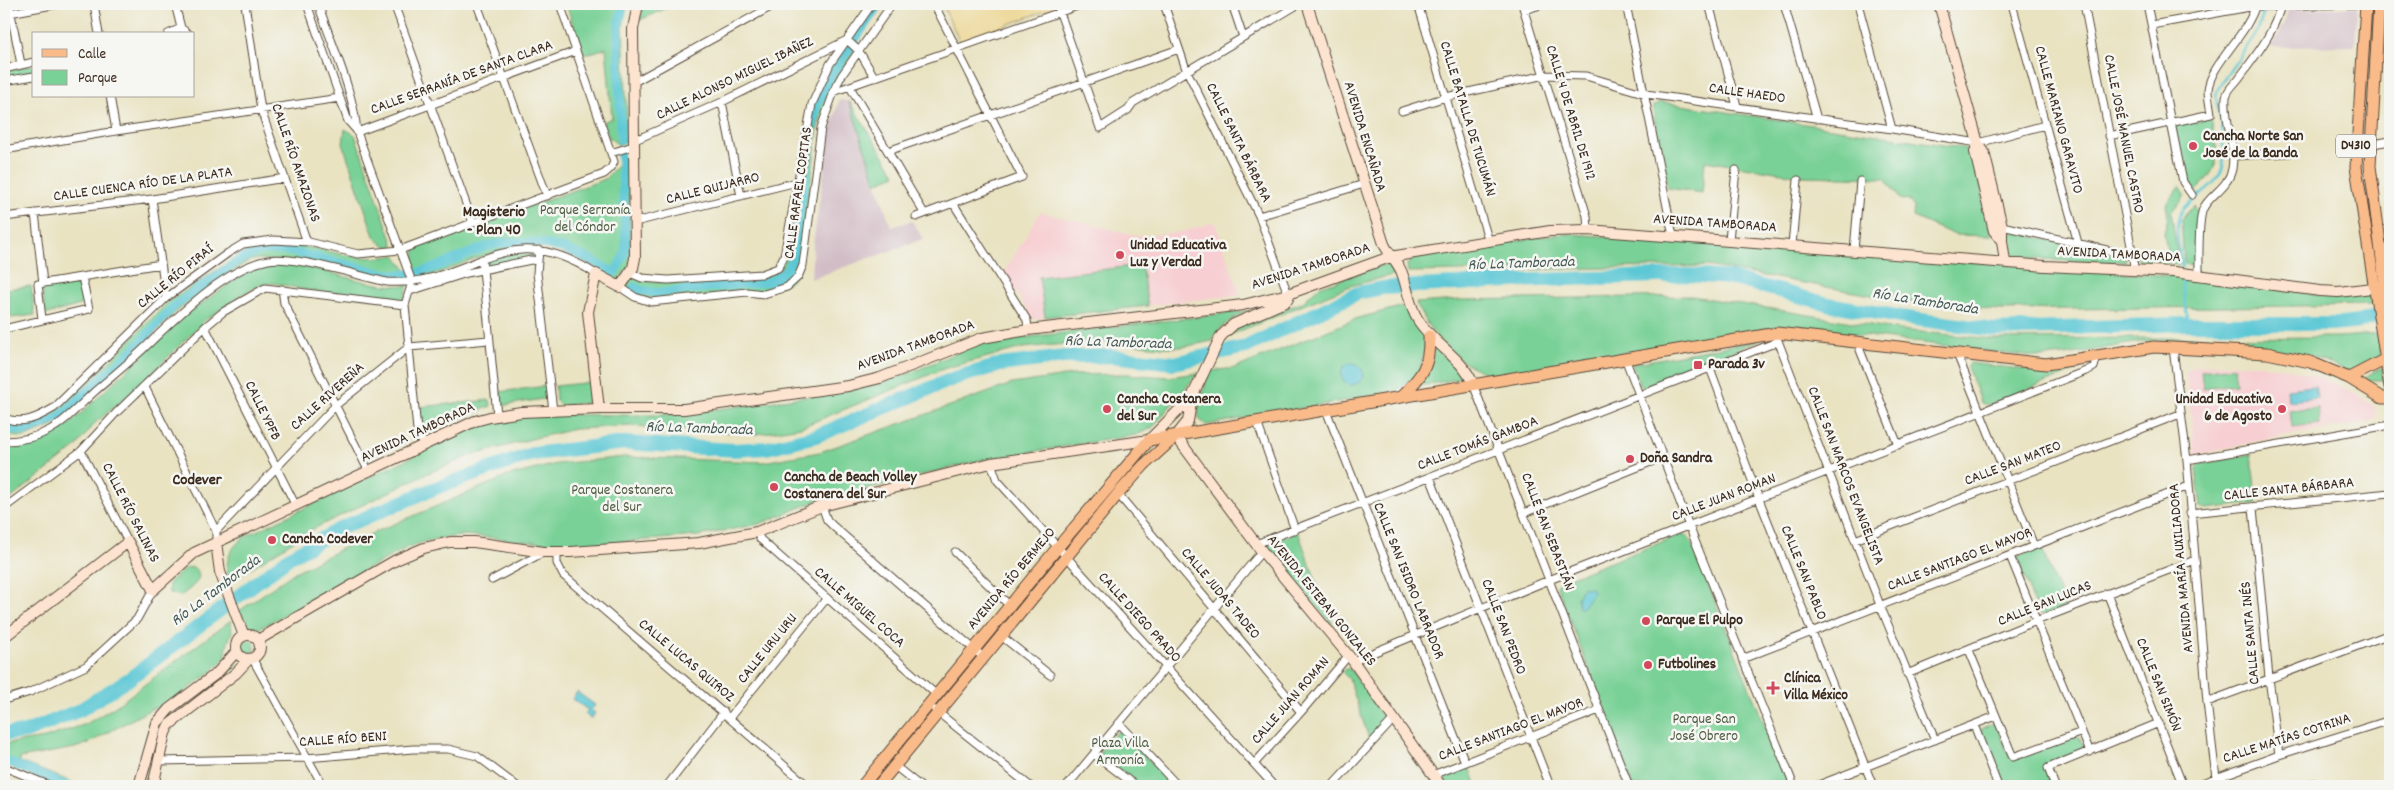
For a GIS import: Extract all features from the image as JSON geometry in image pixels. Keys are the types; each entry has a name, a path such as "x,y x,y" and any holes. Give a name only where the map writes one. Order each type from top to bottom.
{"main road":[{"path":"599,409 588,312 596,274 620,287 630,273 636,258 633,144 633,29 638,4"},
{"name":"AVENIDA ENCAÑADA","path":"1307,4 1378,231 1390,257 1398,264 1402,273"},
{"path":"1939,4 1978,143 1984,152 2002,226 2002,241 2006,262"},
{"name":"D4310","path":"2366,4 2356,147 2358,189 2383,286"},
{"name":"D4310","path":"2379,4 2370,144 2383,286"},
{"path":"1978,143 1975,152 1994,230 2002,241"},
{"name":"AVENIDA TAMBORADA","path":"216,542 475,421 497,415 599,409 684,408 848,386 880,378 972,341 1028,330 1243,305 1288,294 1390,257 1550,231 1588,230 2006,262 2199,274 2320,291 2338,292 2383,286"},
{"name":"CALLE SAN SEBASTIÁN","path":"1402,273 1411,305 1418,320 1429,336 1467,371 1473,384"},
{"path":"2354,381 2390,387 2382,333 2383,286"},
{"name":"AVENIDA RÍO BERMEJO","path":"942,698 983,657 1118,494 1144,465 1176,436 1188,421 1192,397 1220,336 1227,328 1238,322 1285,302 1288,299 1288,294"},
{"path":"2383,304 2390,322"},
{"path":"1402,396 1419,379 1426,368 1429,357 1429,336"},
{"path":"258,640 396,560 424,548 450,542 474,542 544,552 699,543 757,532 822,506 991,463 1176,436 1625,358 1777,337 1861,342 2046,364 2137,348 2222,349 2290,357 2310,362 2354,381 2382,398 2390,398"},
{"path":"2354,381 2386,359"},
{"name":"AVENIDA RÍO BERMEJO","path":"878,786 895,766 973,649 1011,607 1058,547 1149,440 1192,397"},
{"name":"AVENIDA ESTEBAN GONZALES","path":"1176,436 1259,548 1351,658 1392,720 1441,786"},
{"path":"4,637 128,542"},
{"name":"CALLE RÍO SALINAS","path":"128,542 153,590"},
{"path":"153,590 183,560 216,542 223,581 244,636"},
{"path":"140,786 157,723 169,709 217,673 237,651 238,643 244,636 252,636 258,640 260,650 236,673 169,725 165,733 153,786"},
{"path":"237,651 242,657 251,658"},
{"name":"AVENIDA RÍO BERMEJO","path":"862,786 934,709"}],"street":[{"path":"9,4 7,13 21,64"},
{"path":"7,13 58,4"},
{"path":"94,4 99,32"},
{"path":"175,4 181,28 186,32"},
{"name":"CALLE RÍO AMAZONAS","path":"245,4 261,110 307,242"},
{"path":"307,4 348,121 357,132"},
{"path":"318,4 350,96 356,117 357,132 409,270 411,280 410,291 405,305 408,347 417,430 424,445"},
{"path":"394,4 473,223"},
{"path":"477,4 547,196"},
{"path":"400,250 604,174 611,168 614,162 560,4"},
{"path":"634,82 776,4"},
{"path":"630,273 642,278 668,280 772,272 782,263 812,104 830,64 848,41 872,4"},
{"name":"CALLE RAFAEL COPITAS","path":"620,287 643,300 656,302 747,292 769,293 787,287 798,278 803,266 821,128 833,92 858,50 892,4"},
{"path":"916,217 1022,177 934,4"},
{"path":"1057,4 1100,128 1128,110 1133,103 1299,4"},
{"path":"833,92 1084,4"},
{"name":"CALLE SANTA BÁRBARA","path":"1164,4 1187,71 1259,216 1288,294"},
{"path":"1232,4 1243,37"},
{"name":"CALLE BATALLA DE TUCUMÁN","path":"1418,4 1489,242"},
{"path":"1523,7 1544,4"},
{"path":"1626,4 1646,94 1673,236"},
{"path":"1709,4 1737,106"},
{"path":"1784,4 1817,119"},
{"path":"1858,4 1892,129"},
{"name":"CALLE MARIANO GARAVITO","path":"2012,4 2078,243"},
{"name":"CALLE JOSÉ MANUEL CASTRO","path":"2084,4 2133,256 2134,271"},
{"path":"2147,4 2183,182 2192,196"},
{"path":"2152,25 2260,6 2281,4 2366,4"},
{"path":"2199,274 2203,209 2230,176 2233,156 2225,104 2228,90 2262,47 2276,22 2281,4"},
{"path":"2110,136 2211,114 2208,88 2216,68 2260,6"},
{"name":"CALLE 4 DE ABRIL DE 1912","path":"1523,7 1588,216 1588,230"},
{"path":"172,32 181,28"},
{"path":"848,41 858,50 876,78"},
{"name":"CALLE ALONSO MIGUEL IBAÑEZ","path":"611,153 848,41"},
{"path":"888,151 1179,49"},
{"name":"CALLE SERRANÍA DE SANTA CLARA","path":"357,132 576,51"},
{"path":"4,69 32,62"},
{"name":"CALLE HAEDO","path":"1402,111 1446,97 1545,74 1586,76 1646,94 1978,143 2045,125"},
{"path":"4,81 32,76"},
{"path":"850,87 924,213"},
{"path":"110,98 116,131"},
{"path":"4,150 116,131 340,98"},
{"path":"722,102 741,196"},
{"path":"2356,147 2390,141"},
{"path":"2233,156 2290,153"},
{"path":"1729,240 1736,170"},
{"name":"CALLE CUENCA RÍO DE LA PLATA","path":"4,217 152,199 285,178"},
{"path":"1792,245 1798,180"},
{"path":"1854,250 1860,181"},
{"name":"CALLE QUIJARRO","path":"635,222 797,182"},
{"path":"1259,216 1364,184"},
{"path":"152,199 166,298"},
{"path":"953,203 1027,320 1028,330"},
{"path":"35,213 42,319"},
{"path":"2002,226 2133,256"},
{"name":"CALLE RÍO PIRAÍ","path":"4,418 12,421 30,420 54,408 166,298 243,244 273,240 307,242 358,254 400,250"},
{"path":"539,250 537,273 553,411"},
{"path":"4,441 45,432 69,418 180,313 246,266 269,260 289,260 387,282 442,275 508,251 539,250 562,256 596,274"},
{"path":"482,259 497,415"},
{"path":"410,291 483,271 531,260 538,261"},
{"path":"41,284 161,264"},
{"path":"4,329 89,309 82,277"},
{"path":"4,508 81,451 116,413 205,327 223,312 265,288 405,305"},
{"path":"282,289 284,303 369,472"},
{"name":"CALLE YPFB","path":"205,327 296,506"},
{"name":"CALLE TOMÁS GAMBOA","path":"1259,548 1295,530 1362,503 1710,368 1777,337"},
{"name":"CALLE SAN MARCOS EVANGELISTA","path":"1777,337 1907,674 1935,740"},
{"path":"408,347 489,340"},
{"path":"1861,342 1860,350 1898,445"},
{"name":"CALLE RIVEREÑA","path":"216,531 336,405 408,347"},
{"name":"AVENIDA MARÍA AUXILIADORA","path":"2173,348 2187,460 2207,702 2217,786"},
{"path":"1957,354 2034,546"},
{"name":"CALLE JUAN ROMAN","path":"1254,764 1351,658 1415,636 1480,607 1548,580 2086,371 2094,367 2097,356"},
{"path":"1625,358 1689,526 1794,786"},
{"name":"CALLE SAN PABLO","path":"1710,368 1759,499 1873,786"},
{"name":"CALLE SAN SEBASTIÁN","path":"1473,384 1629,786"},
{"path":"145,387 216,531 216,542"},
{"name":"CALLE SAN ISIDRO LABRADOR","path":"1326,410 1465,762"},
{"name":"CALLE SAN MATEO","path":"1856,540 2180,414"},
{"path":"1257,422 1295,530"},
{"path":"2187,460 2390,426"},
{"path":"4,446 15,440"},
{"name":"CALLE RÍO SALINAS","path":"81,451 128,542"},
{"path":"1524,513 1663,457"},
{"name":"CALLE DIEGO PRADO","path":"991,463 997,480 1274,786"},
{"name":"CALLE SAN PEDRO","path":"1430,477 1550,786"},
{"name":"CALLE SANTIAGO EL MAYOR","path":"1742,659 2189,486"},
{"name":"CALLE SANTA BÁRBARA","path":"2190,513 2390,493"},
{"name":"CALLE JUDAS TADEO","path":"1118,494 1301,712"},
{"path":"822,506 827,520 833,526 983,657"},
{"name":"CALLE SANTA INÉS","path":"2253,508 2269,678 2279,755"},
{"name":"CALLE MIGUEL COCA","path":"757,532 760,539 942,698"},
{"path":"1067,786 1214,609 1259,548"},
{"path":"492,580 544,552"},
{"name":"CALLE LUCAS QUIROZ","path":"557,552 557,563 563,575 727,714 808,786"},
{"path":"955,552 1011,607"},
{"path":"2010,556 2090,752"},
{"name":"CALLE SAN LUCAS","path":"1907,674 2036,621 2194,560"},
{"path":"4,700 30,692 86,666 137,619 153,590"},
{"name":"CALLE SAN SIMÓN","path":"2107,593 2183,786"},
{"name":"CALLE URU URU","path":"667,786 827,598"},
{"path":"2207,702 2390,634"},
{"path":"1000,635 1050,675"},
{"path":"1969,650 2013,756 2082,732"},
{"path":"251,658 323,786"},
{"path":"934,709 1030,786"},
{"name":"CALLE SANTIAGO EL MAYOR","path":"1433,775 1599,710"},
{"path":"1816,786 1996,716"},
{"path":"1332,786 1392,720"},
{"name":"CALLE MATÍAS COTRINA","path":"2194,786 2279,755 2390,720"},
{"path":"1120,723 1178,786"},
{"path":"2055,786 2048,768 2159,723"},
{"path":"1974,725 1998,786"},
{"name":"CALLE RÍO BENI","path":"159,761 306,758 413,749 448,749 477,756 517,786"},
{"path":"1094,754 1136,786"},
{"path":"895,766 920,786"},
{"path":"4,767 51,786"},
{"path":"2306,786 2314,783"}],"shaded area":[{"path":"2357,6 2355,46 2271,47 2284,25 2288,10"},
{"path":"839,100 849,101 891,227 912,221 923,239 811,279 813,245 829,135"},
{"name":"Unidad Educativa Luz y Verdad","path":"1040,212 1139,236 1181,232 1215,222 1240,295 1033,319 1004,273"},
{"name":"Unidad Educativa 6 de Agosto","path":"2216,364 2257,364 2289,369 2322,378 2350,391 2374,406 2376,417 2370,422 2288,435 2195,455 2186,372 2191,367"}],"green space":[{"path":"566,4 627,4 623,27 628,141 619,145 609,138 603,122 612,118 606,48 584,55"},
{"path":"644,4 676,4 640,20"},
{"path":"848,44 855,51 833,85 818,127 800,265 794,278 777,287 761,291 652,299 636,295 626,287 633,276 641,281 668,283 762,277 779,270 787,256 815,105 832,66"},
{"path":"32,65 32,73 5,78 4,71"},
{"path":"849,101 896,175 876,183"},
{"path":"1661,102 1969,149 1974,154 1991,236 1955,235 1913,217 1914,207 1909,201 1900,199 1885,178 1802,176 1705,161 1702,193 1668,188 1653,112 1654,106"},
{"path":"2211,119 2217,159 2211,173 2195,192 2187,179 2174,126"},
{"path":"345,129 355,135 394,246 385,246 374,236 343,144"},
{"name":"Parque Serranía del Cóndor","path":"628,151 631,255 628,268 617,281 598,269 563,253 547,248 530,247 512,248 471,260 435,274 412,278 415,248 605,179 618,165 619,154"},
{"path":"2180,186 2185,194 2180,203 2171,211 2179,264 2143,262 2138,259 2136,251 2168,257 2164,233 2168,217 2166,204"},
{"path":"2194,206 2199,213 2197,262 2192,266 2184,264 2181,219"},
{"path":"2006,232 2126,257 2126,261 2094,263 2016,257 2011,250"},
{"path":"1569,234 2173,276 2334,297 2370,295 2373,305 2000,310 1911,302 1708,266 1408,272 1407,264 1416,258 1551,235"},
{"path":"287,244 368,258 395,255 406,270 407,280 387,280 339,268 259,259 248,261 178,310 135,353 53,426 25,437 4,436 4,421 11,424 31,424 48,418 92,379 170,300 248,250 261,245"},
{"path":"536,252 537,258 485,267 485,260 508,253"},
{"path":"269,262 304,266 375,284 408,285 403,302 306,290 273,283 260,285 241,295 205,320 139,386 95,423 76,447 4,504 4,451 43,439 71,423 183,317 247,271"},
{"path":"1386,264 1392,267 1396,274 1350,286 1225,337 1228,333 1243,325 1303,302 1319,287"},
{"path":"1141,265 1148,306 1045,317 1039,277"},
{"path":"77,281 83,299 80,305 48,314 45,313 42,287"},
{"path":"31,286 35,315 11,318 7,289"},
{"path":"1692,296 1901,330 1992,339 2339,337 2378,334 2381,357 2349,372 2315,357 2278,349 2241,345 2148,341 2048,357 2034,357 1780,326 1493,375 1480,371 1468,364 1447,348 1429,326 1416,303 1460,300"},
{"path":"1404,306 1423,337 1425,348 1418,375 1394,392 1206,425 1199,419 1198,411 1209,371 1236,368 1358,318"},
{"path":"1247,311 1231,320 1215,335 1212,341 1183,347 1098,341 1022,348 946,368 801,427 757,434 631,426 575,429 535,438 470,456 426,474 309,531 229,582 228,579 227,566 229,555 244,537 477,426 503,420 556,415 662,415 689,413 823,394 887,381 987,342"},
{"path":"1759,340 1645,388 1639,385 1632,364"},
{"path":"1434,347 1462,373 1462,378 1419,386 1432,362"},
{"path":"1969,363 2028,370 2080,369 1988,405 1981,403 1967,367"},
{"path":"2234,367 2236,384 2203,388 2201,371"},
{"path":"2382,367 2383,380 2365,380 2365,377"},
{"name":"Parque Costanera del Sur","path":"1198,373 1152,428 1136,435 982,460 817,501 759,524 698,536 571,546 466,535 426,541 406,548 258,629 249,626 239,611 295,572 373,533 508,476 557,464 624,457 763,462 820,452 1012,384 1072,375 1125,374 1168,377"},
{"path":"593,382 594,398 586,403 561,406 556,401 555,386"},
{"path":"547,386 549,398 500,406 498,392"},
{"path":"490,400 491,406 426,434 423,431 419,407"},
{"path":"2318,408 2320,424 2292,427 2290,411"},
{"path":"2251,454 2257,503 2206,509 2201,507 2196,469 2199,465"},
{"path":"1298,532 1333,626 1266,549 1266,544"},
{"name":"Parque San José Obrero","path":"1680,535 1686,536 1691,542 1789,786 1633,786 1557,586 1559,582"},
{"path":"2041,547 2065,607 2043,615 2037,611 2017,557"},
{"path":"1054,559 1057,561 984,650 981,648"},
{"path":"193,567 199,575 196,583 181,596 169,593 169,582 186,568"},
{"path":"231,620 232,632 225,658 211,672 166,706 153,708 89,743 75,748 20,758 20,762 82,786 59,786 4,764 4,744 45,738 86,724 116,706"},
{"path":"245,640 251,640 255,647 251,654 245,654 241,650 241,644"},
{"path":"233,663 237,666 197,694 169,719 163,728 148,786 145,786 162,723 167,717 221,675"},
{"path":"1345,669 1350,669 1384,718 1383,725 1369,739 1349,679 1342,672"},
{"path":"1994,723 2010,758 2079,736 2085,750 2045,767 2051,786 2002,786 1980,733 1982,728"},
{"name":"Plaza Villa Armonía","path":"1118,731 1121,731 1174,786 1140,786 1101,756 1100,752"},
{"path":"1464,766 1471,770 1477,786 1447,786 1444,775"}],"sand":[{"path":"942,4 1055,4 1056,7 960,42"}],"water":[{"path":"1352,363 1360,366 1363,374 1360,382 1352,385 1344,382 1341,374 1344,366"},
{"path":"2315,386 2317,398 2288,401 2287,389"},
{"path":"1582,588 1590,588 1594,591 1582,608 1579,607 1577,598"},
{"path":"577,692 595,705 591,710 595,713 591,719 585,714 588,710 572,699"}],"waterway":[{"path":"621,140 618,36 624,4"},
{"path":"634,287 640,290 659,293 772,281 787,269 793,258 812,127 817,105 830,77 879,4"},
{"path":"2182,267 2177,232 2181,213 2186,206 2215,181 2223,165 2223,140 2216,96 2218,88 2258,30 2265,8"},
{"path":"4,429 27,431 58,418 132,351 174,306 239,260 261,250 289,251 381,273 398,275 417,273 436,267 487,246 509,242 540,243 565,249 589,259 614,273 624,256 626,245 621,154"},
{"name":"Río La Tamborada","path":"4,734 26,732 80,710 129,679 290,557 341,528 433,489 532,454 625,443 734,450 767,448 816,436 955,378 1000,365 1064,357 1111,356 1174,363 1246,347 1358,293 1382,288 1510,281 1687,275 1731,278 1828,304 1901,317 1994,330 2188,324 2342,324 2359,322 2390,311"},
{"path":"2182,282 2188,324"},
{"path":"4,760 67,786"}],"place":[{"name":"Cancha Norte San José de la Banda","path":"2193,146"},
{"name":"Unidad Educativa Luz y Verdad","path":"1120,255"},
{"name":"Parada 3v","path":"1698,365"},
{"name":"Cancha Costanera del Sur","path":"1107,409"},
{"name":"Unidad Educativa 6 de Agosto","path":"2282,409"},
{"name":"Doña Sandra","path":"1630,459"},
{"name":"Cancha de Beach Volley Costanera del Sur","path":"774,487"},
{"name":"Cancha Codever","path":"272,540"},
{"name":"Parque El Pulpo","path":"1646,621"},
{"name":"Futbolines","path":"1648,665"},
{"name":"Clínica Villa México","path":"1773,688"}],"district":[{"name":"Magisterio - Plan 40","path":"494,221"},
{"name":"Codever","path":"197,480"}]}
